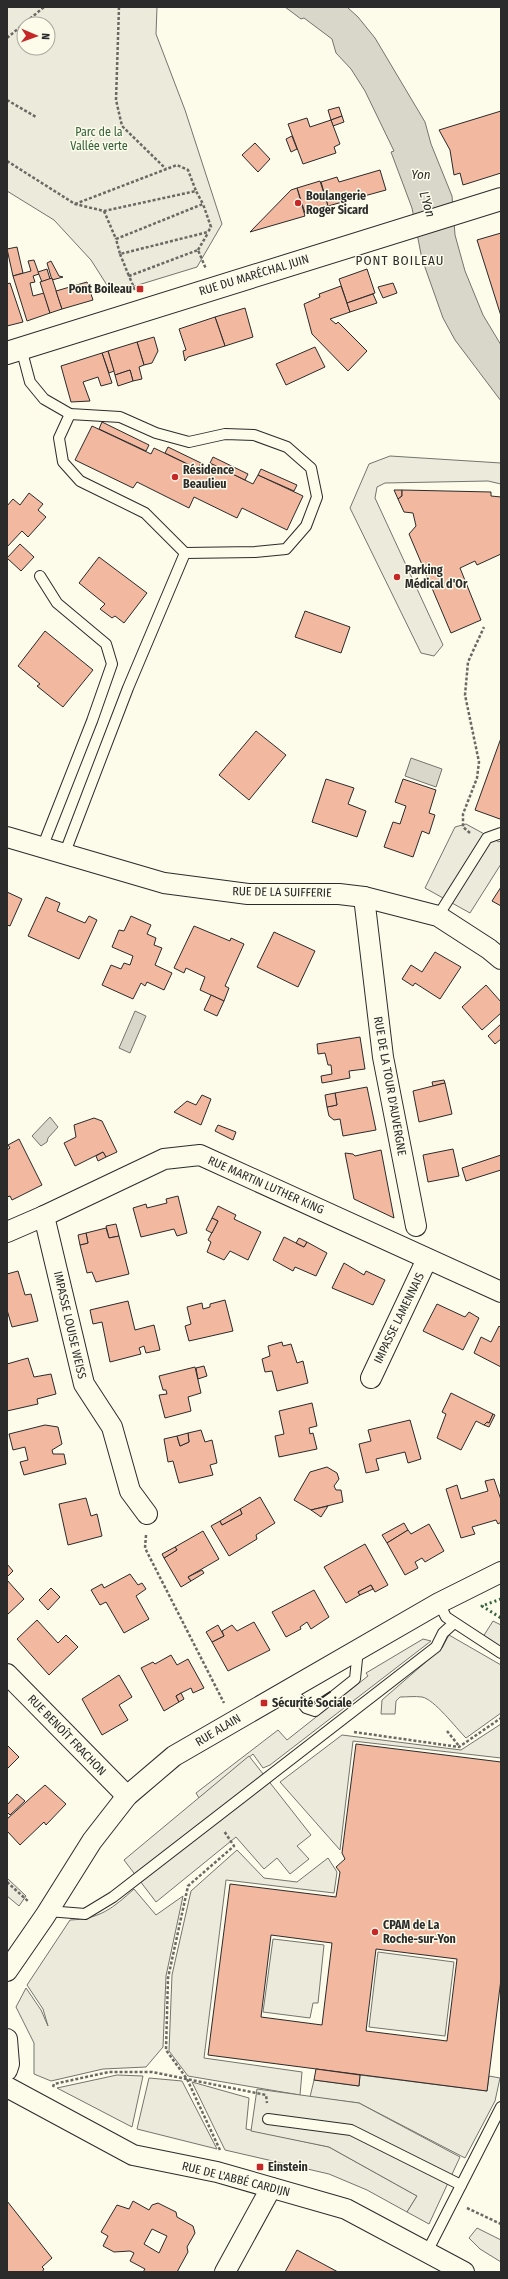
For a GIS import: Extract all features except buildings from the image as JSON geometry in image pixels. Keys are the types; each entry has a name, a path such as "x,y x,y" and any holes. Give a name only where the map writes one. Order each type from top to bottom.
{"main road":[{"name":"RUE DU MARÉCHAL JUIN","path":"14,350 501,199"}],"street":[{"name":"RUE DE LA SUIFFERIE","path":"7,837 64,855 164,883 248,894 339,894 364,897 438,916 489,948 501,959"},
{"name":"RUE DE LA TOUR D'AUVERGNE","path":"364,897 382,1057 416,1226"},
{"name":"RUE MARTIN LUTHER KING","path":"7,1232 164,1159 200,1155 501,1292"},
{"name":"IMPASSE LOUISE WEISS","path":"44,1216 84,1384 112,1427 130,1491 147,1514"},
{"name":"IMPASSE LAMENNAIS","path":"371,1378 427,1259"},
{"name":"RUE ALAIN","path":"7,1971 47,1913 92,1841 127,1796 174,1756 439,1603 501,1572"},
{"name":"RUE BENOÎT FRACHON","path":"7,1674 127,1796"},
{"path":"7,2039 9,2064 7,2070"},
{"name":"RUE DE L'ABBÉ CARDIJN","path":"7,2088 133,2155 217,2172 346,2208 464,2272"},
{"path":"225,2272 272,2188"}],"lane":[{"path":"14,350 30,382 44,399 70,414 120,417 156,433 189,442 225,434 254,435 287,447 311,468 317,497 306,526 286,549 255,552 185,553 145,514 80,481 63,462 59,438 70,414"},
{"path":"64,855 128,688 185,553"},
{"path":"40,576 57,603 106,644 112,664 92,721 42,848"},
{"path":"438,916 487,838 501,833"},
{"path":"439,1603 446,1617 501,1653"},
{"path":"47,1913 85,1914 113,1897 436,1647 442,1633 454,1622"},
{"path":"290,1688 306,1708 315,1710 355,1679 358,1649"},
{"path":"427,2252 501,2107"},
{"path":"268,2119 351,2130 460,2185"}],"path":[{"path":"7,38 44,7"},
{"path":"119,7 116,100 122,126 166,169"},
{"path":"7,100 36,117"},
{"path":"7,161 75,204 104,211 196,191"},
{"path":"75,204 177,165 188,170 211,227 198,250 129,276"},
{"path":"116,239 202,204"},
{"path":"104,211 116,239 120,254 144,309"},
{"path":"120,254 208,232"},
{"path":"198,250 214,287"},
{"path":"483,845 463,827 462,814 477,778 478,762 465,695 468,662 484,627"},
{"path":"147,1514 145,1548 233,1721"},
{"path":"351,1732 459,1747 501,1718"},
{"path":"447,1731 459,1747"},
{"path":"216,1817 234,1846 188,1886 168,1978 166,2050 187,2079 221,2153 217,2172"},
{"path":"7,1882 47,1913"},
{"path":"45,2108 54,2084 109,2072 152,2072 266,2095 268,2119"},
{"path":"452,2202 501,2224"}],"green space":[{"name":"Parc de la Vallée verte","path":"7,7 157,7 156,34 185,110 222,224 197,267 112,293 91,260 54,220 7,191"},
{"path":"449,1635 501,1665 501,1713 466,1738 439,1708 422,1697 400,1697 396,1701 395,1714 381,1714 382,1700 442,1648"},
{"path":"423,1639 431,1641 270,1765 263,1768 253,1754 199,1798 196,1793 278,1730 287,1740 368,1676 366,1673"},
{"path":"501,1724 501,1758 353,1741 340,1850 280,1782 342,1735 461,1750"},
{"path":"237,1850 264,1878 297,1882 328,1858 337,1872 334,1893 226,1880 204,2058 302,2072 300,2095 188,2076 169,2051 172,1975 191,1891"},
{"path":"7,1878 26,1896 19,1906 7,1896"},
{"path":"134,1889 156,1915 183,1896 166,1976 163,2047 146,2067 103,2069 51,2081 34,2074 34,2043 16,2007 26,1988 41,2010 48,2026 43,2009 27,1985 70,1920 98,1915 119,1902"},
{"path":"273,1939 324,1945 318,2003 313,2003 310,2018 263,2012"},
{"path":"378,1952 454,1962 445,2036 369,2027"},
{"path":"117,2075 143,2076 132,2127 57,2088"},
{"path":"360,2075 487,2091 489,2076 500,2078 495,2101 465,2158 359,2103 310,2097 314,2080 359,2086"},
{"path":"149,2078 182,2081 217,2149 137,2129"},
{"path":"192,2082 249,2098 246,2129 329,2147 417,2196 407,2212 367,2190 329,2174 225,2150"},
{"path":"477,2228 501,2240 501,2262 480,2249 469,2238"}],"shaded area":[{"name":"Parking Médical d'Or","path":"390,456 501,463 501,484 488,481 385,483 377,487 375,498 443,645 434,656 421,653 350,508 369,464"},
{"path":"466,824 499,842 501,840 501,864 470,913 425,888 455,827"},
{"path":"493,1621 501,1625 501,1653 481,1640"},
{"path":"249,1756 311,1835 297,1846 309,1859 290,1874 277,1858 264,1869 236,1837 156,1902 124,1860"},
{"path":"257,2089 359,2103 460,2157 429,2224 407,2212 417,2196 329,2147 251,2131"}],"water":[{"path":"285,7 347,7 358,17 375,38 425,122 431,144 452,196 455,235 465,271 483,315 501,345 501,401 455,340 443,318 422,259 412,208 391,152 394,151 365,91 351,69 336,53 332,39 304,18 301,19"},
{"path":"411,758 442,769 436,787 405,776"},
{"path":"135,1011 146,1016 130,1053 119,1048"},
{"path":"50,1117 58,1127 48,1138 47,1142 41,1146 32,1136"}],"hedge":[{"path":"501,1599 482,1606 501,1618"}],"wall":[{"path":"313,1703 330,1692"}],"place":[{"name":"Boulangerie Roger Sicard","path":"298,203"},
{"name":"Pont Boileau","path":"140,289"},
{"name":"Résidence Beaulieu","path":"175,477"},
{"name":"Parking Médical d'Or","path":"397,577"},
{"name":"Sécurité Sociale","path":"264,1703"},
{"name":"CPAM de La Roche-sur-Yon","path":"375,1932"},
{"name":"Einstein","path":"260,2167"}],"district":[{"name":"PONT BOILEAU","path":"400,260"}],"water label":[{"name":"Yon","path":"421,174"},
{"name":"L'Yon","path":"428,204"}]}
